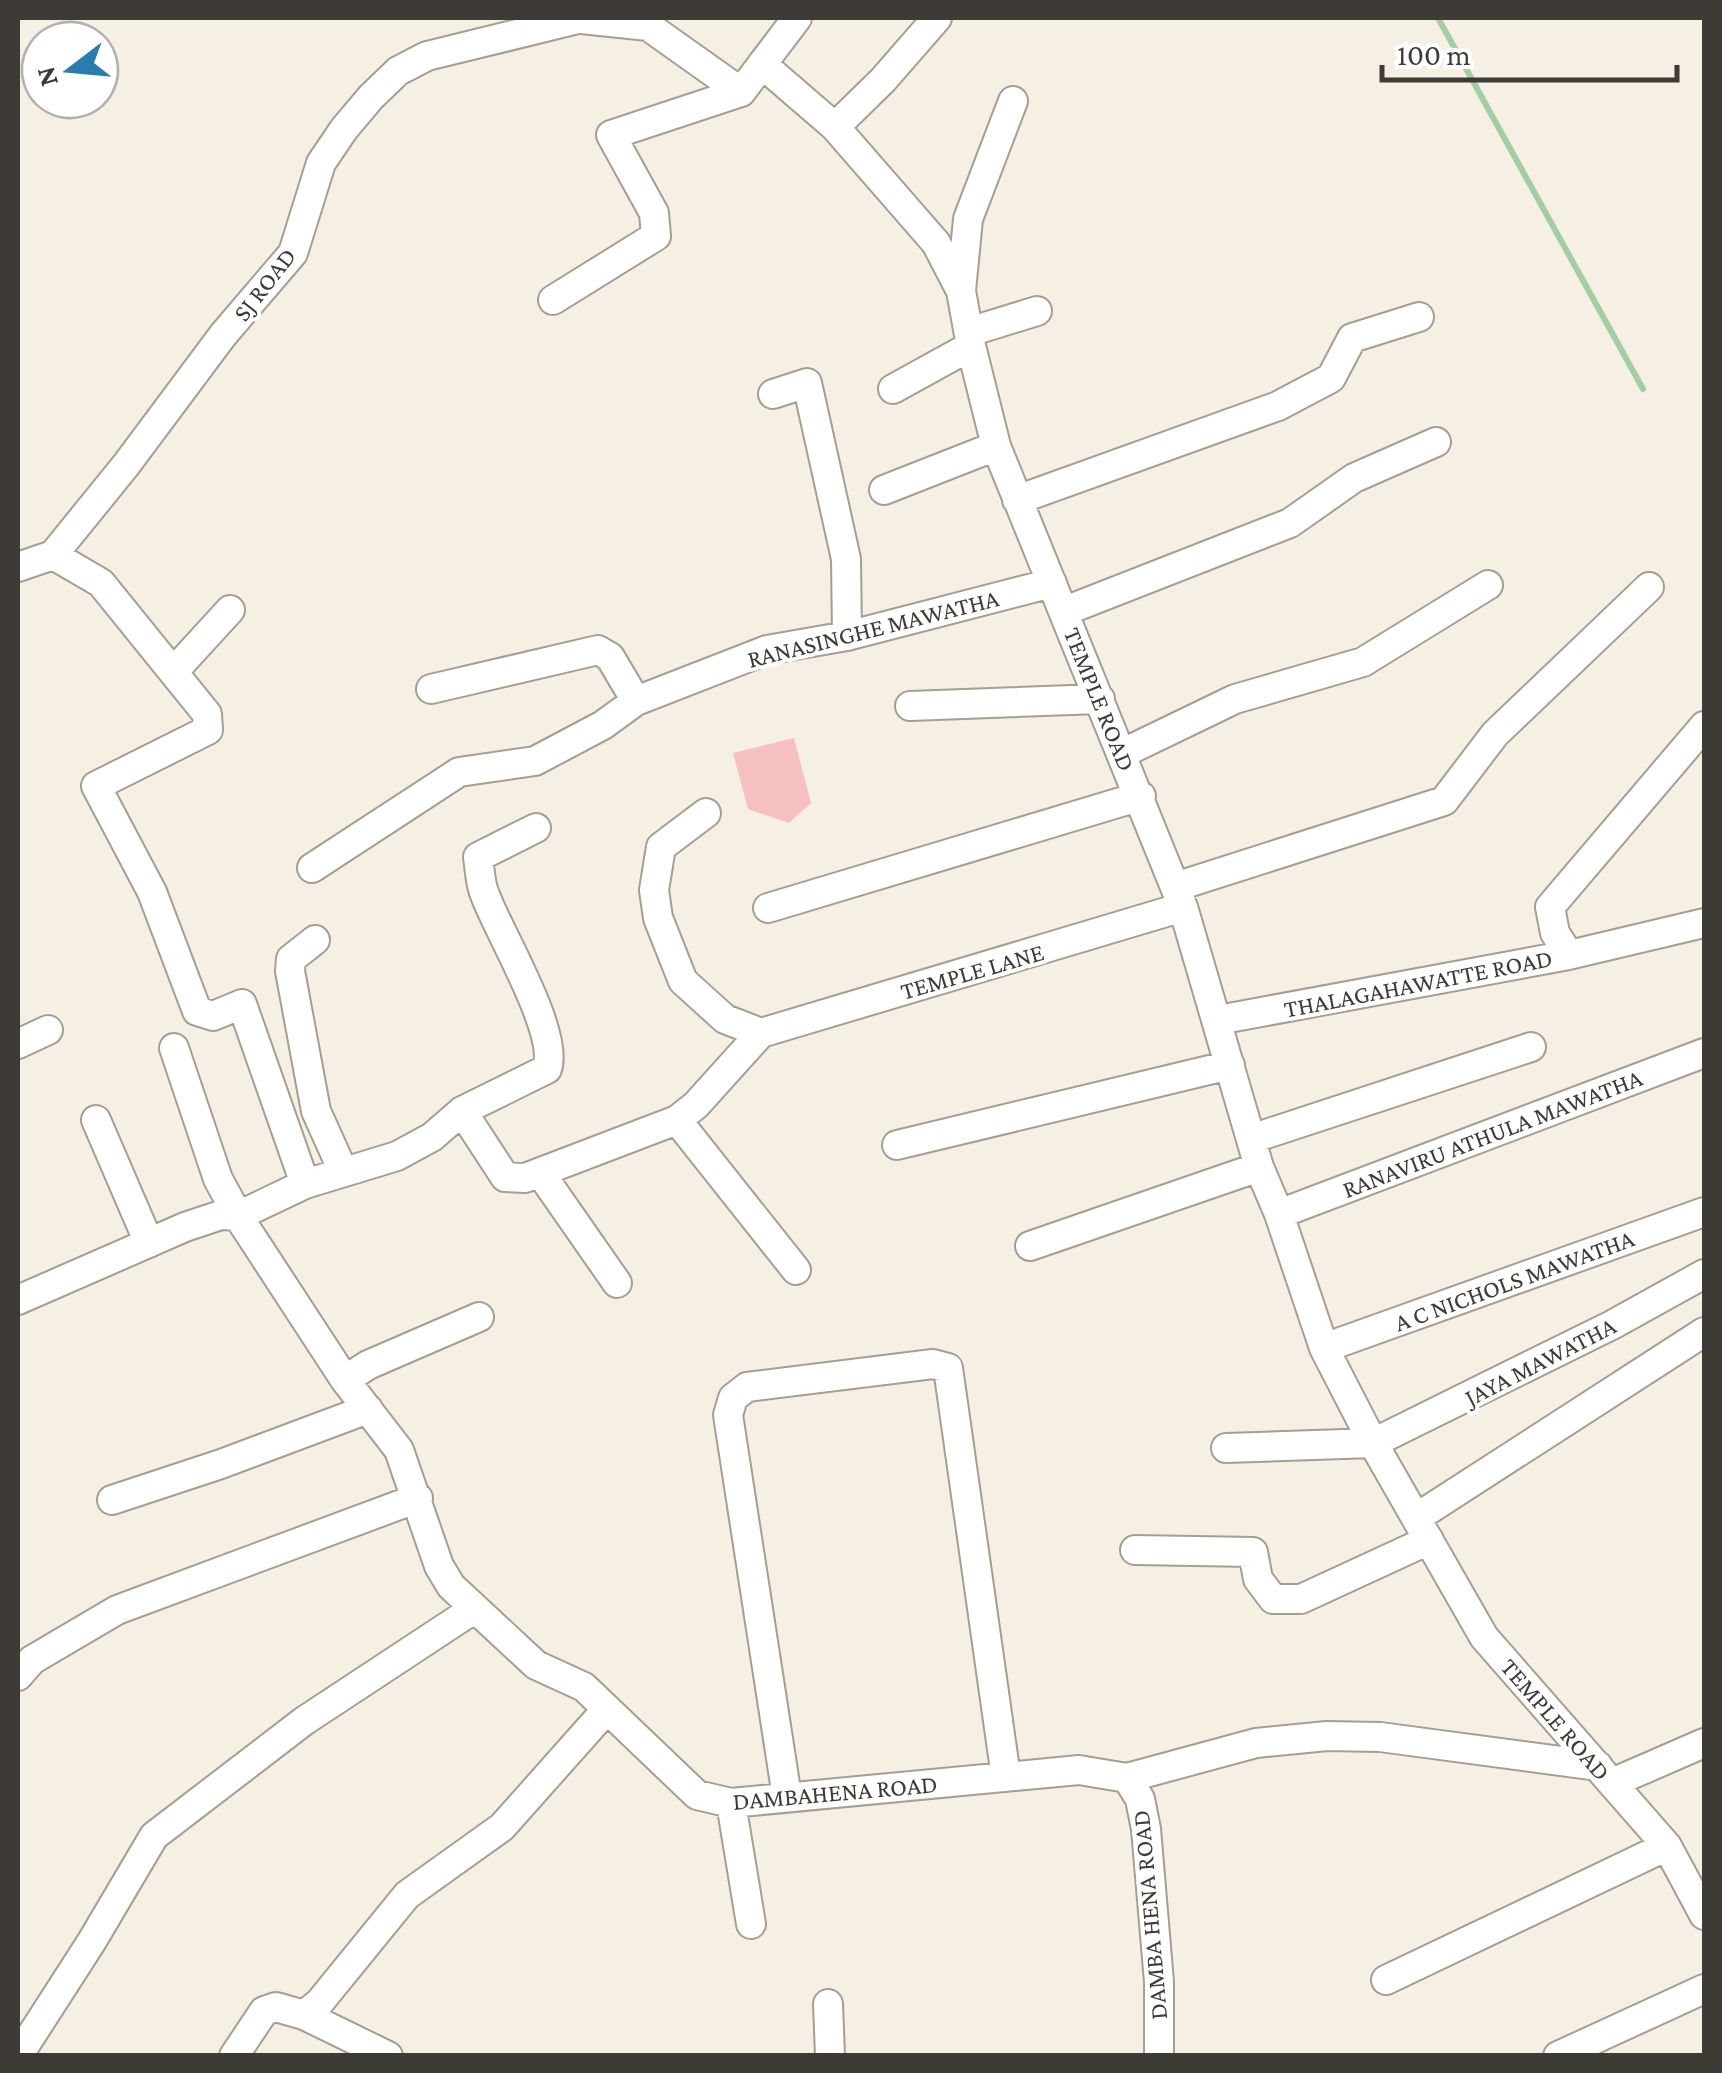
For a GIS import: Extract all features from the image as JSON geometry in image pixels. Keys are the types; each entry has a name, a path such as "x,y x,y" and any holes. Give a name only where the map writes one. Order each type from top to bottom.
{"street":[{"path":"553,300 656,236 654,213 611,135 741,92 797,18"},
{"path":"835,127 937,18"},
{"name":"SJ ROAD","path":"53,555 224,335 293,254 321,163 344,129 398,72 427,56 573,19 650,22"},
{"path":"650,22 741,92"},
{"name":"TEMPLE ROAD","path":"762,64 835,127 936,243 960,291 996,446 1179,897 1260,1167 1324,1348 1373,1443 1484,1637 1667,1846 1704,1914"},
{"path":"960,291 968,220 1013,101"},
{"path":"893,389 970,339 1037,310"},
{"path":"1017,500 1278,406 1332,378 1352,338 1420,317"},
{"path":"773,394 807,383 846,560 847,636"},
{"path":"1065,612 1290,522 1354,478 1436,442"},
{"path":"884,490 996,446"},
{"path":"18,567 53,555 101,583 207,714 208,730 96,786 152,892 197,1012 213,1016 242,1004 305,1184"},
{"name":"RANASINGHE MAWATHA","path":"312,868 459,772 535,761 603,725 636,701 767,650 847,636 1052,582"},
{"path":"1121,754 1235,699 1363,662 1488,585"},
{"path":"1179,897 1444,800 1495,734 1649,587"},
{"path":"174,670 230,610"},
{"path":"431,688 598,650 610,657 636,701"},
{"path":"910,706 1100,700"},
{"name":"THALAGAHAWATTE ROAD","path":"1218,1020 1569,955 1555,933 1550,906 1704,726"},
{"path":"768,908 1140,796"},
{"path":"462,1111 505,1177 525,1178 676,1120 696,1105 761,1033 724,1019 684,981 658,918 654,890 661,847 706,813"},
{"path":"18,1300 221,1215 238,1216 305,1184 397,1156 432,1136 462,1111 547,1068 552,1056 531,994 483,891 478,857 536,828"},
{"name":"TEMPLE LANE","path":"761,1033 1179,897"},
{"path":"1569,955 1704,924"},
{"path":"314,940 291,959 290,970 316,1111 343,1171"},
{"path":"18,1044 48,1030"},
{"path":"1251,1138 1531,1047"},
{"name":"DAMBAHENA ROAD","path":"174,1048 218,1179 345,1380 399,1450 439,1566 451,1586 536,1666 584,1687 697,1795 730,1803 1079,1770 1127,1778 1256,1744 1327,1736 1380,1736 1605,1774"},
{"name":"RANAVIRU ATHULA MAWATHA","path":"1279,1214 1704,1053"},
{"path":"897,1145 1230,1065"},
{"path":"96,1120 148,1243"},
{"path":"676,1120 796,1270"},
{"path":"1030,1246 1260,1167"},
{"path":"540,1174 618,1283"},
{"name":"A C NICHOLS MAWATHA","path":"1324,1348 1704,1212"},
{"name":"JAYA MAWATHA","path":"1373,1443 1612,1325 1704,1274"},
{"path":"345,1380 368,1364 479,1317"},
{"path":"1135,1550 1253,1552 1258,1579 1272,1599 1301,1599 1422,1529 1704,1332"},
{"path":"787,1797 728,1415 733,1398 747,1387 933,1364 948,1368 1006,1777"},
{"path":"112,1500 368,1409"},
{"path":"1226,1448 1373,1443"},
{"path":"18,1676 32,1660 117,1610 418,1498"},
{"path":"18,2056 154,1836 304,1721 474,1609"},
{"path":"304,2016 407,1895 502,1828 608,1710"},
{"path":"1605,1774 1704,1743"},
{"name":"DAMBA HENA ROAD","path":"1127,1778 1140,1799 1146,1829 1158,1982 1159,2056"},
{"path":"730,1803 751,1924"},
{"path":"1386,1980 1667,1846"},
{"path":"1558,2056 1704,1989"},
{"path":"828,2004 830,2056"},
{"path":"234,2056 264,2011 276,2007 388,2056"}],"shaded area":[{"path":"794,738 811,803 789,823 748,809 733,753"}],"waterway":[{"path":"1438,18 1643,389"}]}
